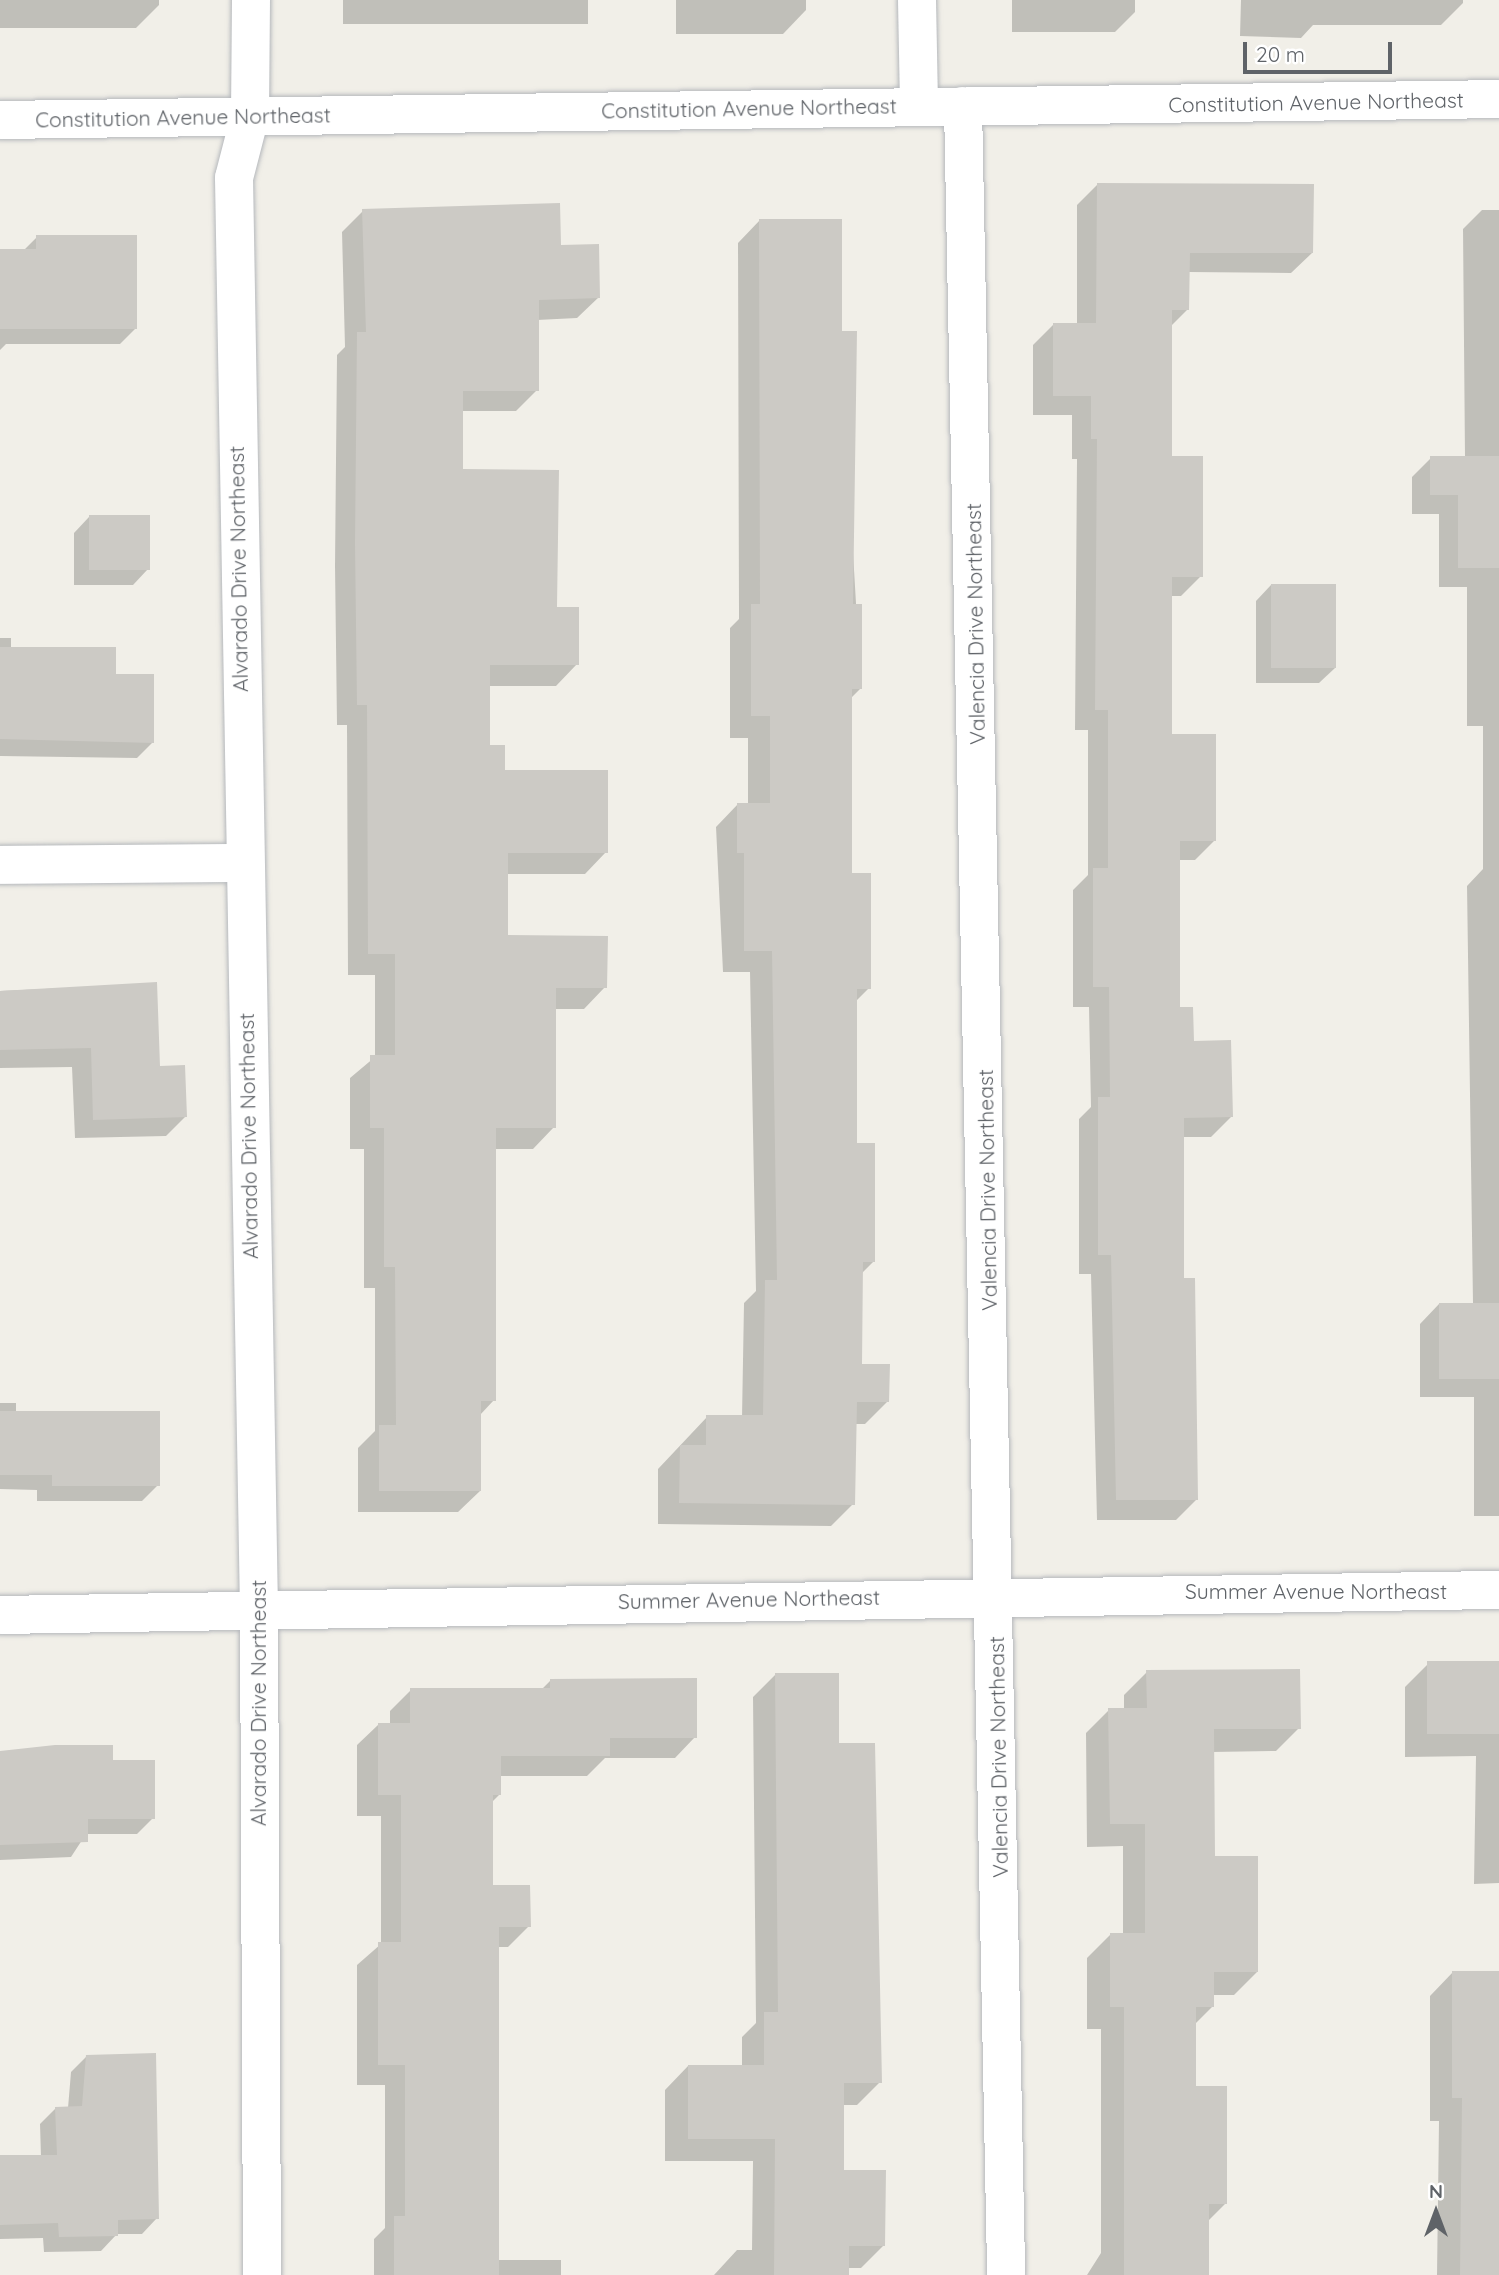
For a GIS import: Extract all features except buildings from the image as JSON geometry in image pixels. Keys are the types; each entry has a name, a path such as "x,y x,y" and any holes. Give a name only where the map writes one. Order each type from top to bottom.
{"street":[{"name":"Alvarado Drive Northeast","path":"251,0 250,116 234,178 242,863 258,1610 261,2275"},
{"path":"917,0 919,106"},
{"name":"Constitution Avenue Northeast","path":"0,120 1499,99"},
{"name":"Valencia Drive Northeast","path":"963,106 996,1594 1006,2275"},
{"path":"0,865 242,863"},
{"name":"Summer Avenue Northeast","path":"0,1615 996,1594 1499,1590"}]}
